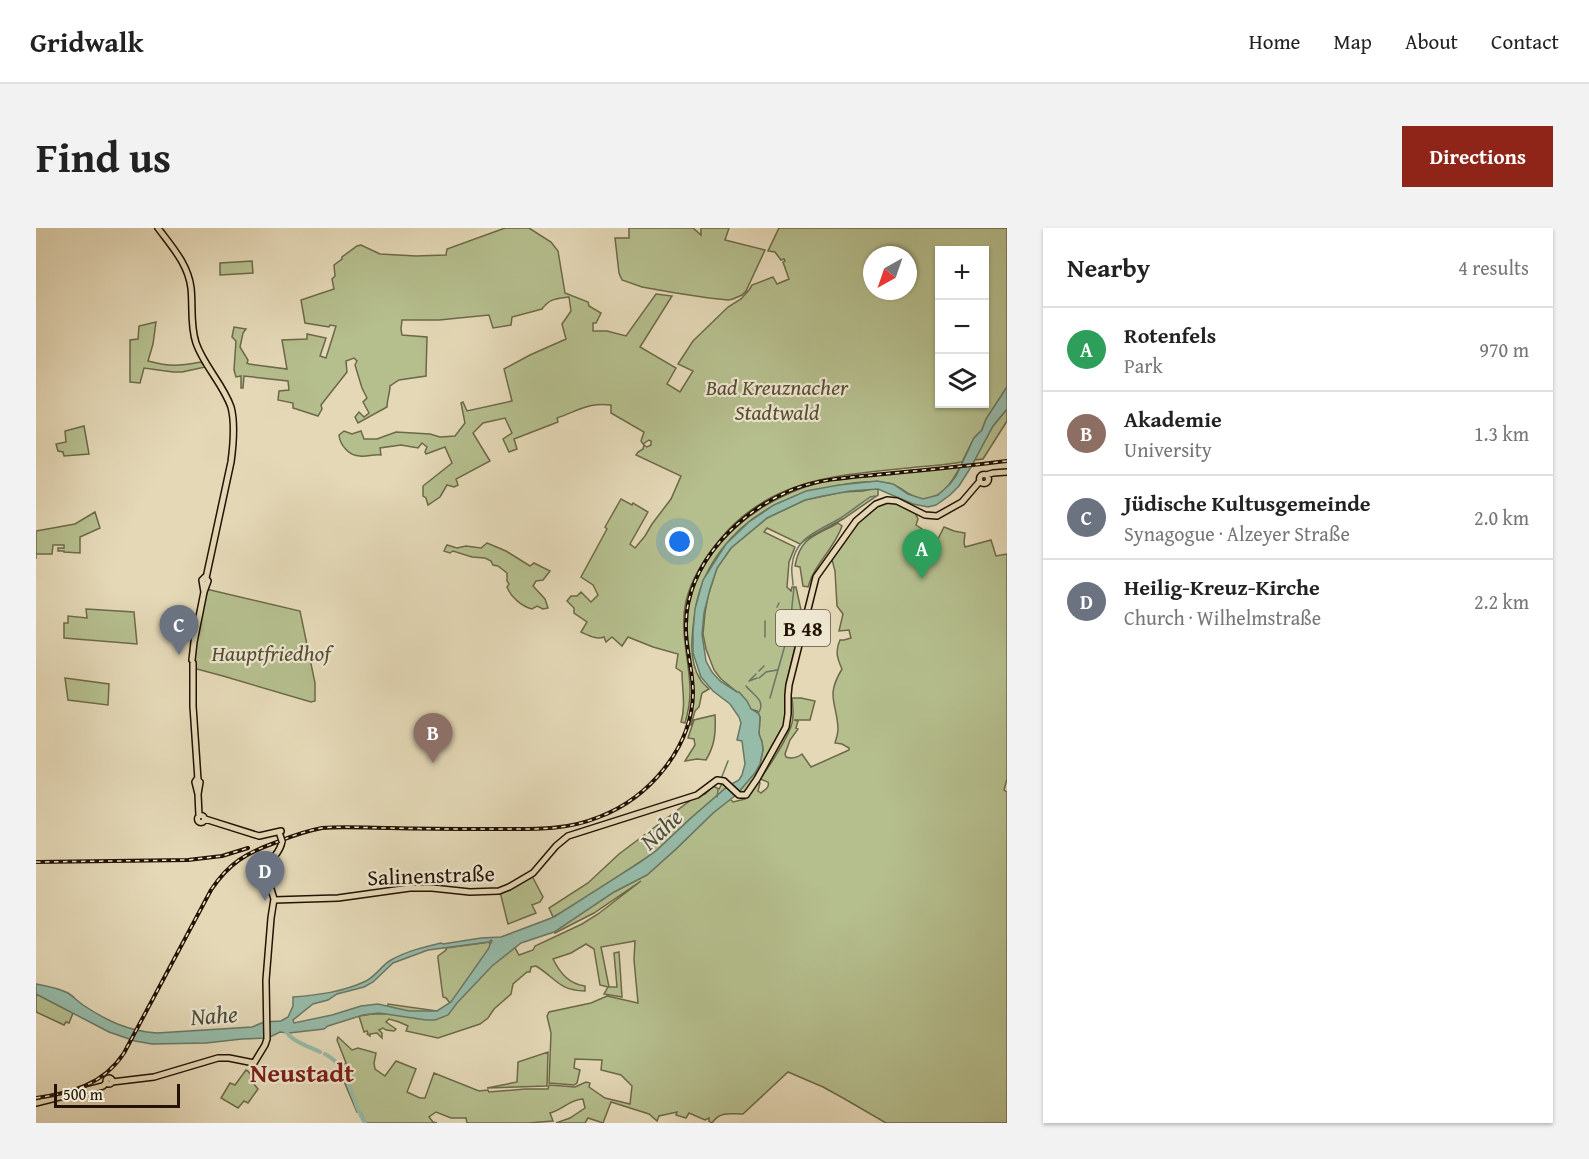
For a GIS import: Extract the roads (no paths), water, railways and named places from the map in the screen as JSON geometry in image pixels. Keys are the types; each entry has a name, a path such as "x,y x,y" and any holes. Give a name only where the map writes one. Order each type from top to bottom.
{"main road":[{"path":"36,1103 109,1083 154,1077 218,1058 254,1063 267,1040 266,980 273,900 267,866 283,847 281,835 259,836 202,818 198,794 191,662 205,580 231,462 233,423 231,407 195,340 192,325 191,286 186,269 158,228"},
{"name":"Salinenstraße","path":"273,900 338,898 410,888 470,892 503,890 533,873 560,841 579,832 699,794 717,780 724,782 739,796 746,795 786,727 788,692 816,577 856,521 882,501 893,500 925,515 939,515 964,500 980,481 981,475 1007,472"},
{"path":"238,1060 255,1063 258,1056"}],"waterway":[{"path":"793,585 794,556 802,542 808,536 875,496"},
{"path":"790,626 794,587"},
{"path":"777,607 779,603"},
{"path":"765,621 765,637"},
{"path":"770,698 789,631"},
{"path":"759,671 764,666"},
{"path":"759,678 766,672 777,670"},
{"path":"750,680 756,674"},
{"path":"749,681 757,678"},
{"path":"746,686 760,701 759,712"},
{"path":"721,779 728,761"},
{"path":"717,797 718,789"},
{"path":"285,1030 296,1041 320,1052"},
{"path":"325,1054 341,1068 365,1123"}],"railway":[{"path":"36,1098 85,1086 116,1064 211,890 232,866 256,850 322,828 522,829 561,827 599,817 635,797 650,784 676,751 691,713 693,684 686,624 689,601 696,580 706,560 720,542 754,511 794,489 827,480 1007,461"},
{"path":"36,862 188,860 222,856 248,848"}],"place":[{"name":"Rotenfels","path":"922,579"},
{"name":"Jüdische Kultusgemeinde","path":"179,655"},
{"name":"Akademie","path":"433,763"},
{"name":"Heilig-Kreuz-Kirche","path":"265,901"}],"district":[{"name":"Neustadt","path":"302,1072"}],"park label":[{"name":"Bad Kreuznacher Stadtwald","path":"777,400"},
{"name":"Hauptfriedhof","path":"271,653"}],"water label":[{"name":"Nahe","path":"661,829"},
{"name":"Nahe","path":"214,1015"}]}
